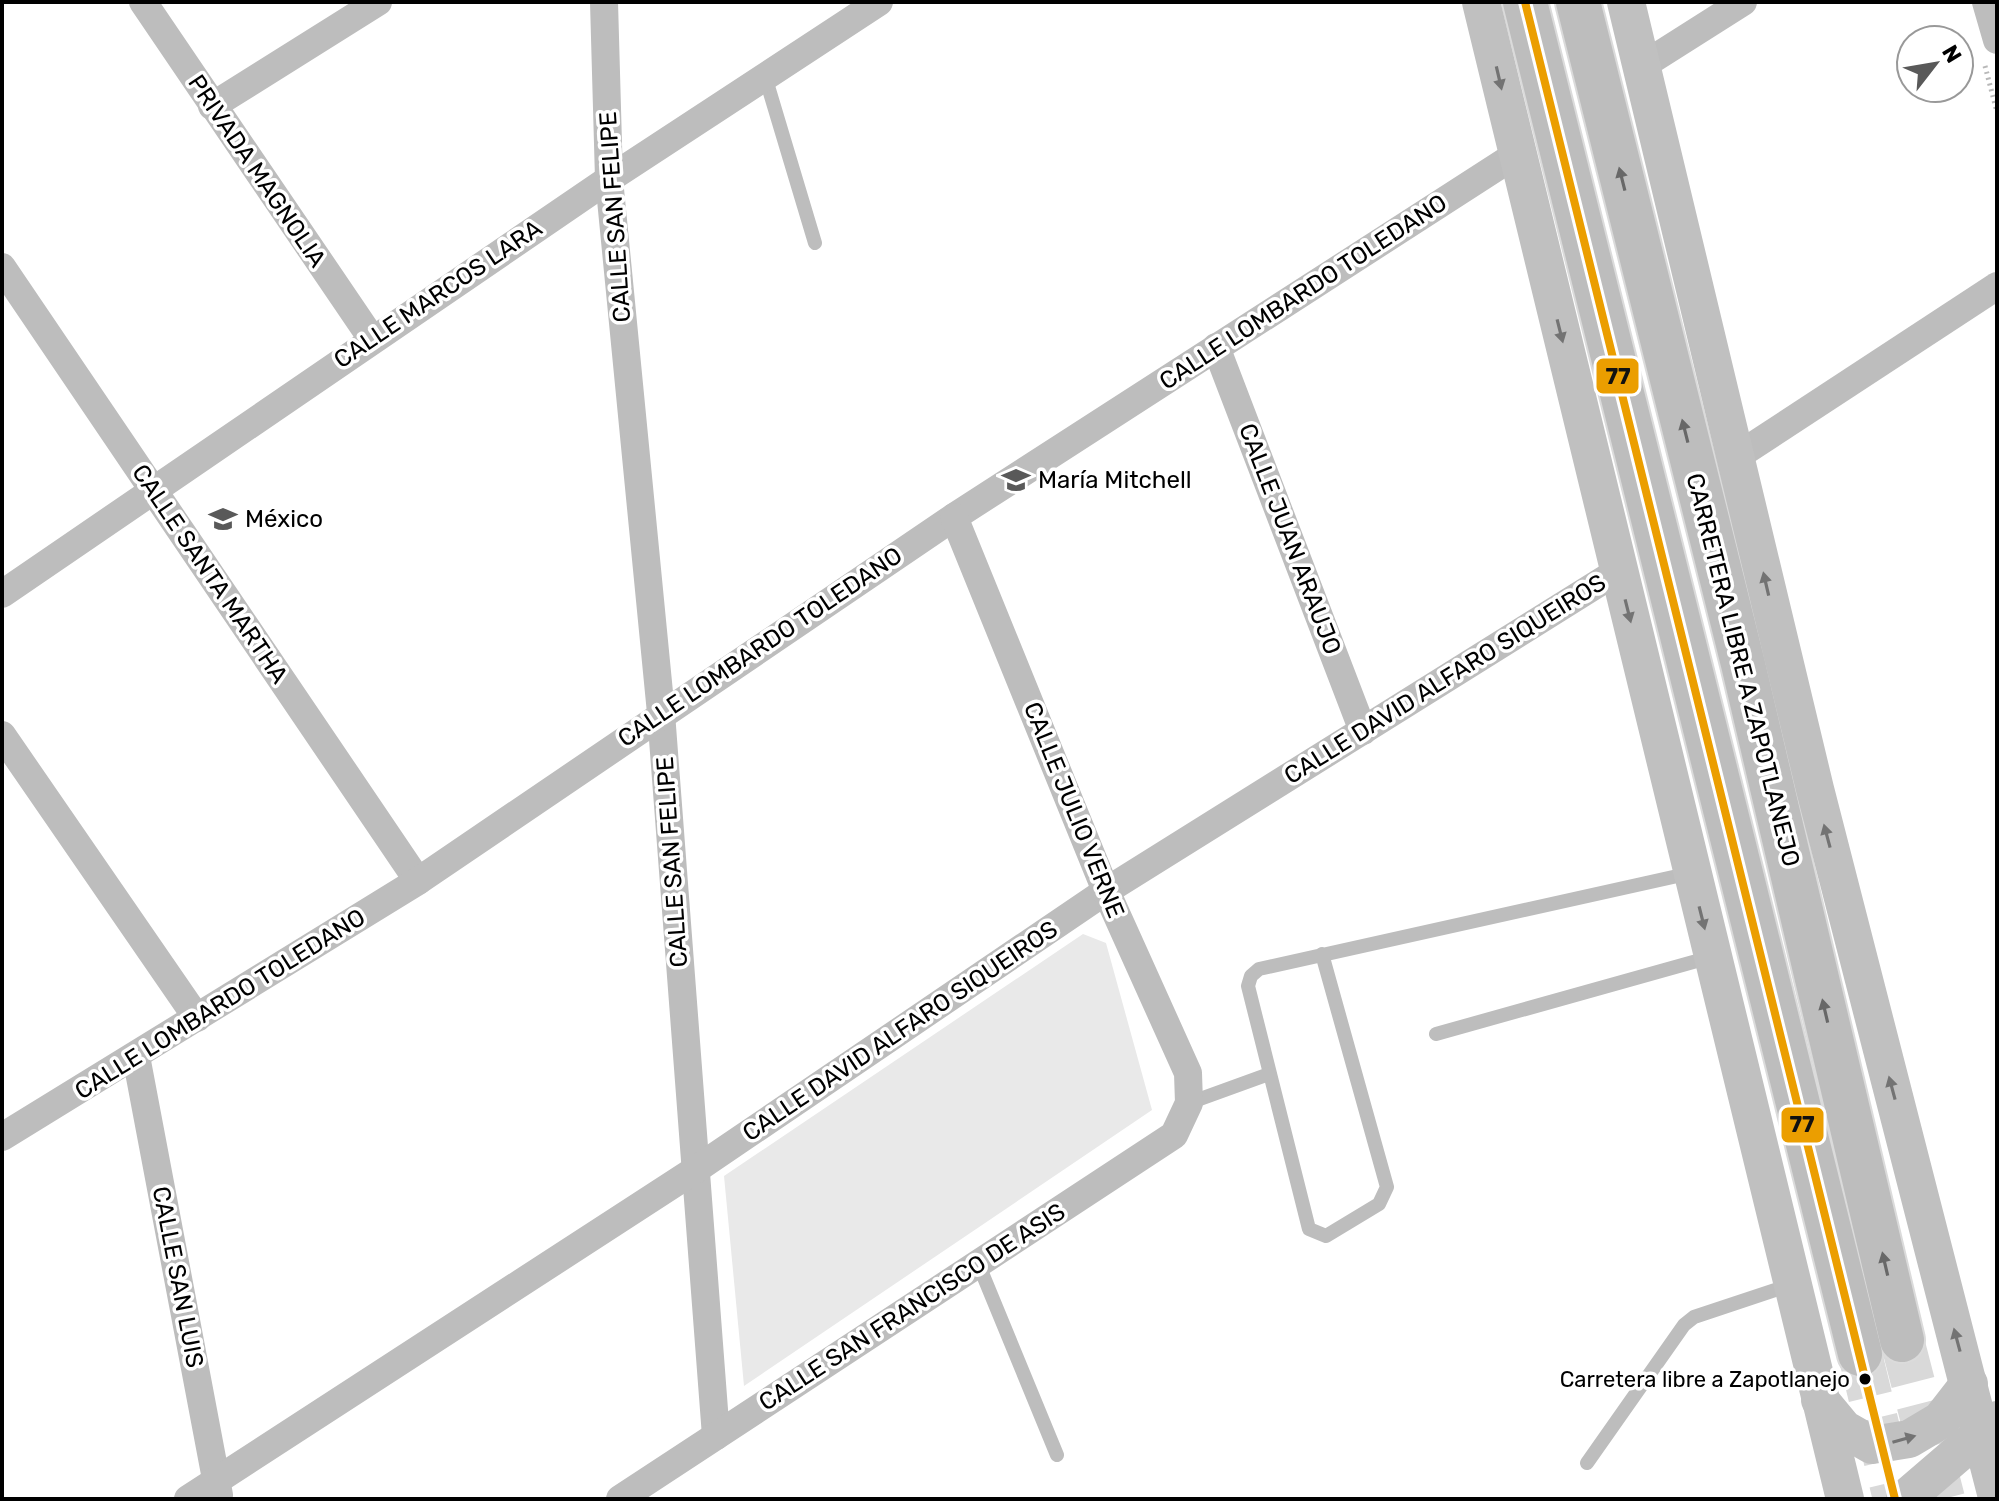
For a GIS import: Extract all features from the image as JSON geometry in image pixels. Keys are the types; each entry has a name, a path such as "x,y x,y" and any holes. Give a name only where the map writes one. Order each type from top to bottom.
{"main road":[{"path":"1525,2 1860,1354"},
{"name":"CARRETERA LIBRE A ZAPOTLANEJO","path":"1578,2 1743,664 1902,1340"}],"street":[{"name":"PRIVADA MAGNOLIA","path":"143,2 372,339"},
{"path":"212,106 378,2"},
{"name":"CALLE SAN FELIPE","path":"604,2 609,179 661,713 716,1436"},
{"name":"CALLE MARCOS LARA","path":"2,594 609,179 879,2"},
{"path":"1481,2 1845,1499"},
{"path":"1626,2 1818,804 1969,1384 1989,1427 1993,1494"},
{"path":"1642,66 1743,2"},
{"path":"1986,2 1997,40"},
{"name":"CALLE LOMBARDO TOLEDANO","path":"2,1137 418,881 661,713 954,517 1517,154"},
{"name":"CALLE SANTA MARTHA","path":"2,267 418,881"},
{"path":"1736,457 1997,286"},
{"name":"CALLE JUAN ARAUJO","path":"1216,347 1363,731"},
{"name":"CALLE JULIO VERNE","path":"954,517 1106,891 1188,1073 1189,1103"},
{"name":"CALLE DAVID ALFARO SIQUEIROS","path":"188,1499 218,1490 1106,891 1618,571"},
{"path":"2,735 197,1018"},
{"name":"CALLE SAN LUIS","path":"136,1056 218,1490"},
{"name":"CALLE SAN FRANCISCO DE ASIS","path":"620,1499 1174,1135 1189,1103"},
{"path":"1818,1397 1844,1429 1872,1445 1909,1439 1941,1420 1969,1384"},
{"path":"1905,1499 1989,1427"}],"lane":[{"path":"765,76 815,243"},
{"path":"1322,954 1387,1187 1379,1204 1326,1236 1309,1229 1248,986 1251,976 1259,969 1322,954 1691,873"},
{"path":"1436,1034 1711,957"},
{"path":"1189,1103 1269,1074"},
{"path":"978,1263 1057,1455"},
{"path":"1587,1463 1684,1325 1694,1317 1791,1285"}],"shaded area":[{"path":"1083,934 1106,943 1152,1110 744,1386 724,1176"}],"tunnel":[{"path":"1902,1340 1943,1499"},
{"path":"1860,1354 1895,1499"}],"transit line":[{"name":"77","path":"1525,2 1895,1499"}],"place":[{"name":"María Mitchell","path":"1016,480"},
{"name":"México","path":"223,519"},
{"name":"Carretera libre a Zapotlanejo","path":"1865,1379"}]}
